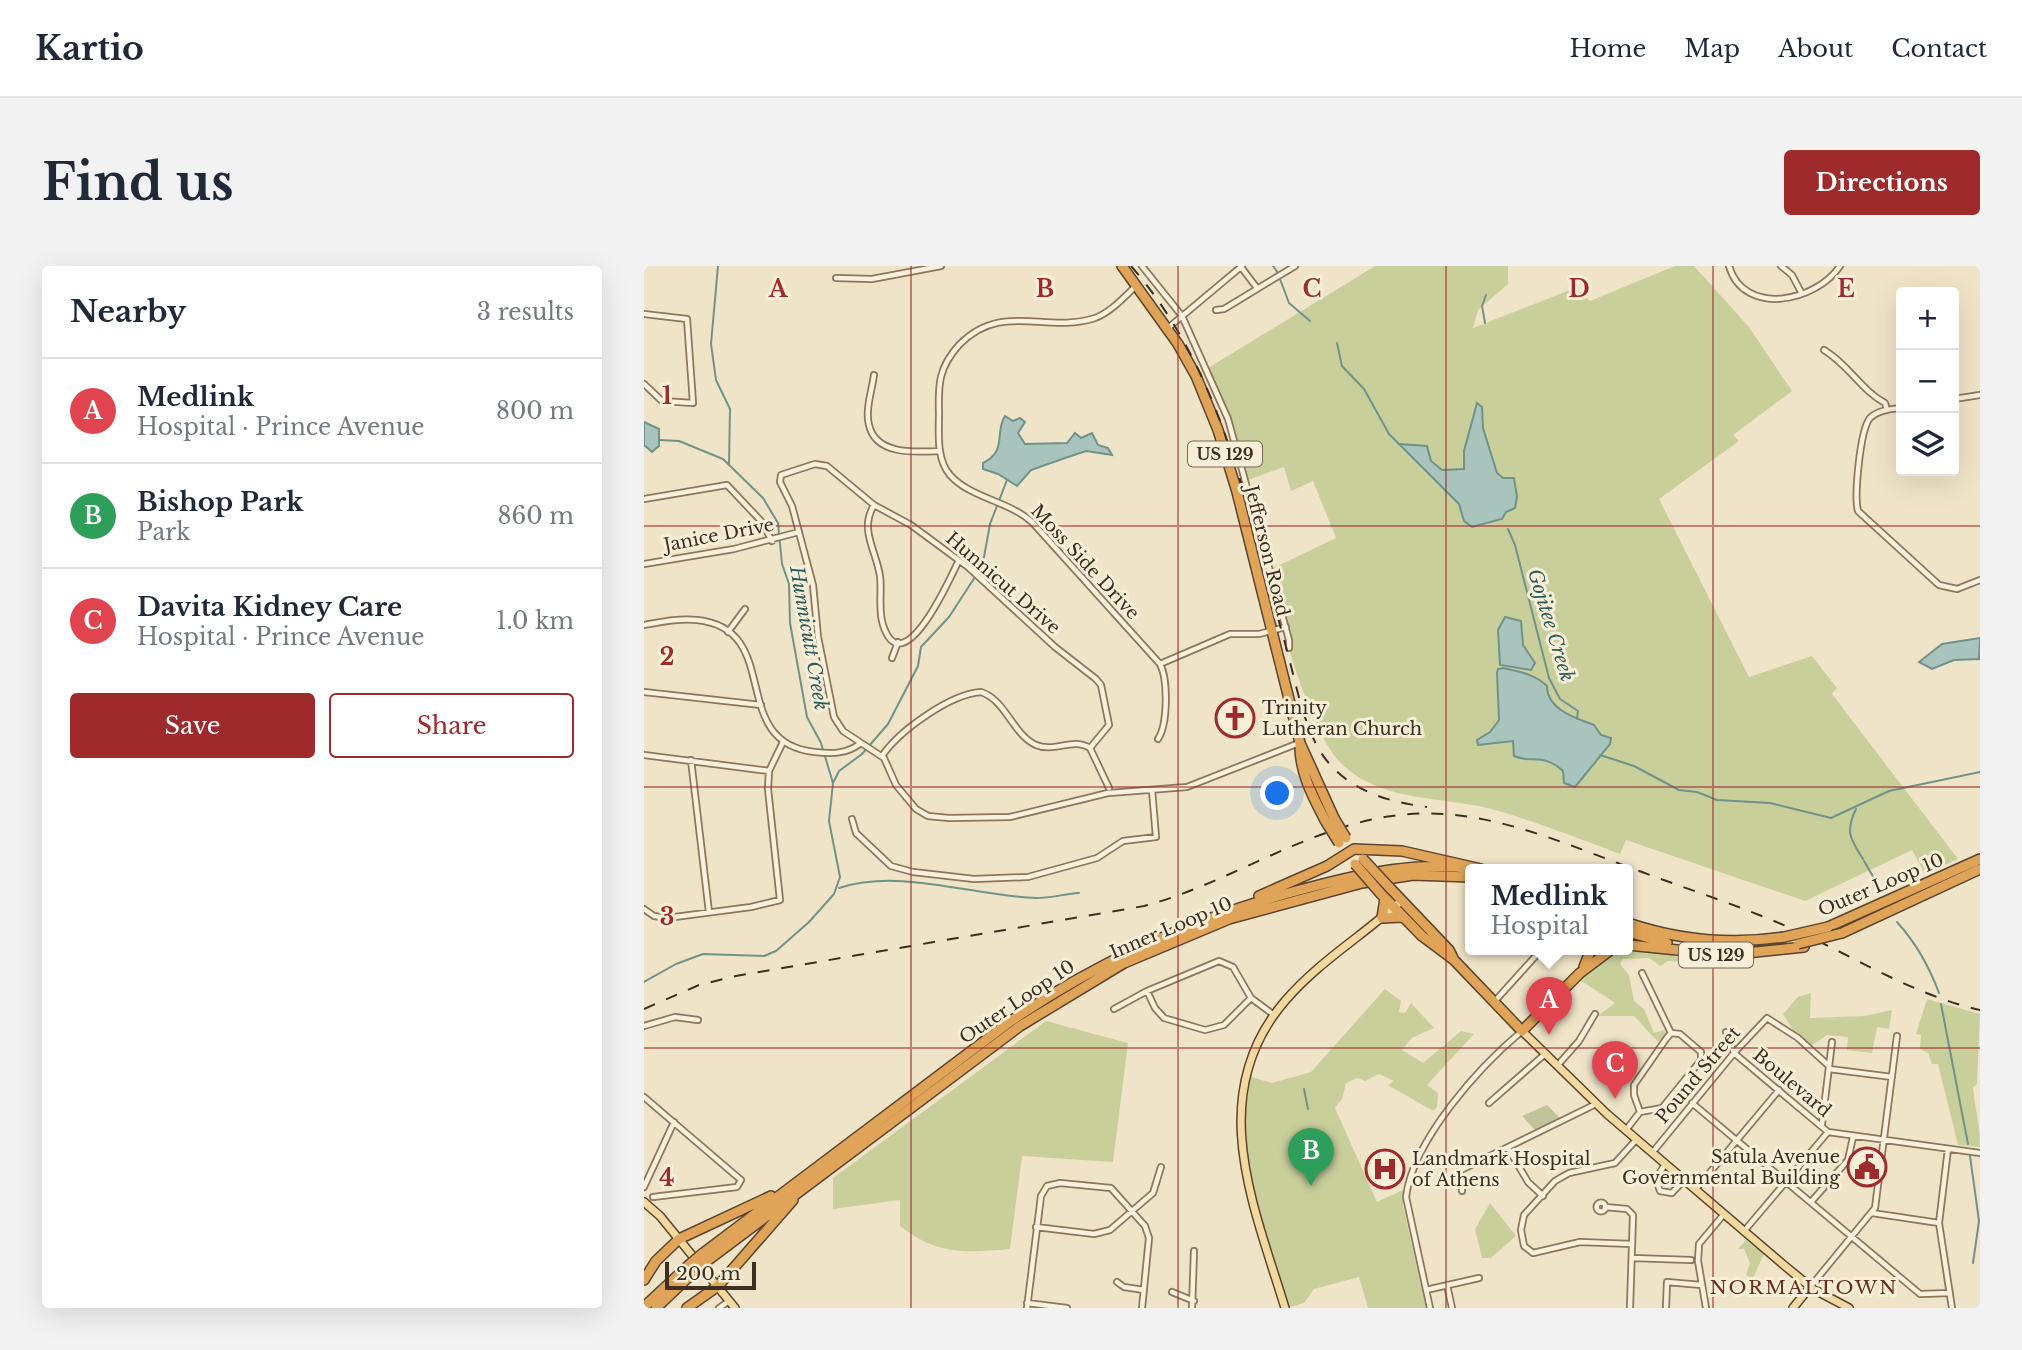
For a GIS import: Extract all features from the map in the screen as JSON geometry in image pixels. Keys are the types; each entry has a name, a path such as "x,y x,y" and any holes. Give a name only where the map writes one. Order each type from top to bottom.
{"highway":[{"name":"Jefferson Road","path":"1122,266 1168,328 1196,376 1217,430 1237,492 1300,743 1330,820 1359,862 1365,876 1383,896 1397,904"},
{"path":"1222,912 1323,868 1350,851 1388,848 1465,865"},
{"name":"Outer Loop 10","path":"1633,924 1708,940 1784,937 1828,927 1980,859"},
{"name":"Jefferson Road","path":"1359,862 1378,875 1394,891 1397,904"},
{"name":"Outer Loop 10","path":"644,1307 792,1184 1045,998 1130,950 1222,912 1379,871 1408,867 1465,869"},
{"name":"US 129","path":"1633,946 1727,955 1801,946 1843,933 1980,869"},
{"name":"Inner Loop 10","path":"656,1308 698,1262 806,1186 1020,1026 1124,963 1229,919 1362,883 1413,875 1465,877"},
{"path":"1383,896 1382,918 1402,917"},
{"path":"1397,904 1402,917 1432,945 1454,960"},
{"path":"1397,904 1446,947 1454,960 1522,1031 1580,973 1604,955"},
{"path":"1633,933 1669,943 1710,949 1745,950 1801,946"},
{"path":"1580,973 1588,955"},
{"path":"1503,1011 1523,1020 1541,1012"},
{"path":"644,1280 656,1261 679,1239 792,1184"},
{"path":"687,1308 718,1286 806,1186"}],"main road":[{"path":"1285,1308 1246,1177 1240,1141 1240,1116 1248,1068 1274,1015 1306,979 1397,904"},
{"path":"1522,1031 1626,1131 1810,1287 1849,1308"},
{"path":"644,1202 679,1239 735,1308"},
{"path":"1793,1308 1810,1287"}],"street":[{"path":"836,278 872,279 941,266"},
{"path":"1142,266 1182,316 1232,431 1286,627 1289,648"},
{"path":"1216,310 1224,309 1294,266"},
{"path":"1729,266 1739,286 1756,298 1772,300 1823,283 1840,266"},
{"path":"1781,266 1792,275 1801,292"},
{"path":"1168,328 1241,267 1257,288"},
{"name":"Moss Side Drive","path":"1137,285 1109,310 1093,318 996,321 973,332 949,356 939,374 940,451 944,466 957,482 1012,508 1032,522 1160,664"},
{"path":"644,314 687,319 693,403 662,401 644,384"},
{"path":"1824,350 1847,366 1873,397 1885,403 1887,410"},
{"path":"874,375 868,418 872,433 886,445 902,452 940,451"},
{"path":"1959,398 1980,395"},
{"path":"1896,409 1873,416 1866,427 1856,497 1858,511 1939,585 1957,589 1980,580"},
{"name":"Hunnicut Drive","path":"799,532 780,482 785,472 818,464 825,465 874,505 911,525 959,560 1055,647 1099,681 1108,726 1090,748"},
{"path":"644,499 727,485 761,521 772,541"},
{"path":"874,505 866,526 880,576 883,624 890,636 898,642"},
{"path":"799,532 814,590 816,629 832,710 839,727 882,756 903,795 916,809 928,816 1010,817 1099,794 1108,789 1121,792 1152,790 1202,782 1300,743"},
{"name":"Janice Drive","path":"644,564 772,541 799,532"},
{"path":"892,658 898,642 910,637 930,620 959,560"},
{"path":"728,632 745,609"},
{"path":"644,625 694,619 709,622 728,632 748,658 769,730 783,743 806,751 836,754 861,743"},
{"path":"1158,739 1163,730 1166,682 1160,664 1228,634 1272,632 1286,627"},
{"path":"644,691 761,705"},
{"path":"882,756 898,736 917,722 962,697 978,692 990,696 1033,744 1048,747 1075,743 1090,748 1108,789"},
{"path":"644,909 663,918 773,904 781,898 768,789 769,771 783,743"},
{"path":"644,755 769,771"},
{"path":"691,760 709,913"},
{"path":"852,819 856,833 891,866 955,877 1022,878 1097,858 1123,841 1156,837 1152,790"},
{"path":"1494,1002 1537,955"},
{"path":"1114,1009 1147,991 1219,961 1233,967 1251,998 1274,1015"},
{"path":"1626,1131 1640,1112 1662,1108 1701,1060 1701,1052 1685,1037 1671,1033 1643,973"},
{"path":"1147,991 1155,1008 1164,1018 1205,1030 1224,1025 1251,998"},
{"path":"1557,1066 1573,1048 1595,1014"},
{"path":"644,1027 675,1017 698,1020"},
{"name":"Pound Street","path":"1652,1153 1734,1052 1769,1018 1829,1068"},
{"path":"1430,1308 1406,1197 1413,1169 1434,1132 1465,1092 1500,1050 1522,1031"},
{"name":"Boulevard","path":"1726,1032 1734,1052 1828,1132 1980,1153"},
{"path":"1640,1112 1634,1095 1634,1085 1671,1033"},
{"path":"1810,1287 1872,1213 1885,1141 1896,1036"},
{"path":"1822,1125 1832,1042"},
{"path":"1489,1103 1546,1054"},
{"path":"1829,1068 1892,1077"},
{"path":"1696,1190 1779,1090"},
{"path":"644,1097 741,1181 737,1187 653,1197"},
{"path":"1692,1103 1920,1294 1950,1293"},
{"path":"1462,1191 1459,1171 1596,1104"},
{"path":"644,1187 674,1122"},
{"path":"1745,1230 1828,1132"},
{"path":"1811,1202 1848,1160 1853,1137"},
{"path":"1632,1244 1580,1242 1546,1252 1529,1252 1522,1238 1523,1217 1562,1176 1618,1161 1636,1139"},
{"path":"1508,1148 1528,1182 1543,1196"},
{"path":"1948,1149 1939,1223 1952,1308"},
{"path":"1665,1164 1656,1179 1660,1191 1672,1193 1684,1180"},
{"path":"1036,1227 1097,1234 1115,1227 1155,1190 1161,1167"},
{"path":"1067,1308 1027,1306 1041,1196 1052,1184 1107,1186 1117,1192 1133,1211 1149,1234 1142,1308"},
{"path":"1605,1207 1629,1210 1634,1218 1630,1308"},
{"path":"1706,1308 1699,1242 1725,1213"},
{"path":"1872,1213 1939,1223"},
{"path":"1192,1308 1194,1251"},
{"path":"1632,1258 1691,1260"},
{"path":"1426,1290 1479,1278"},
{"path":"1116,1282 1124,1287 1144,1290"},
{"path":"1666,1308 1667,1282 1702,1286"},
{"path":"1447,1285 1452,1308"},
{"path":"1172,1292 1194,1301"},
{"path":"719,1308 729,1301"}],"green space":[{"path":"1375,266 1508,266 1508,284 1478,310 1473,328 1575,288 1590,301 1675,266 1694,266 1749,327 1792,391 1733,435 1739,441 1659,499 1749,677 1812,656 1837,688 1832,694 1958,859 1925,874 1912,850 1805,901 1626,840 1620,854 1495,810 1416,797 1377,787 1344,766 1331,751 1308,703 1288,644 1269,570 1336,538 1313,481 1291,491 1284,467 1248,480 1222,399 1208,368"},
{"path":"1659,951 1683,958 1682,962 1668,961 1660,966 1649,958 1623,959 1620,964 1629,975 1634,1001 1644,1009 1654,1033 1664,1030 1666,1034 1658,1042 1634,1016 1598,1016 1615,1003 1580,980 1612,955 1633,955 1633,952"},
{"path":"1385,989 1401,1001 1399,1012 1405,1013 1411,1003 1434,1028 1412,1038 1402,1050 1423,1063 1461,1031 1474,1034 1427,1085 1438,1093 1437,1107 1433,1111 1388,1085 1394,1081 1379,1074 1365,1081 1357,1078 1346,1083 1342,1099 1335,1108 1377,1202 1403,1190 1403,1205 1426,1308 1368,1308 1359,1277 1314,1289 1304,1303 1288,1308 1246,1161 1243,1122 1251,1077 1272,1083 1311,1072"},
{"path":"1811,993 1810,1018 1864,1016 1892,1010 1889,1029 1877,1027 1872,1053 1847,1050 1848,1037 1827,1035 1811,1046 1795,1033 1783,1014 1798,997"},
{"path":"1927,999 1980,1014 1977,1084 1973,1087 1980,1147 1958,1145 1938,1064 1932,1064 1928,1053 1920,1049 1921,1035 1916,1034"},
{"path":"1046,1021 1128,1043 1113,1162 1022,1156 1010,1249 952,1250 926,1242 900,1226 900,1200 833,1209 833,1178"},
{"path":"1547,1105 1560,1118 1535,1130 1522,1116"},
{"path":"1490,1203 1516,1236 1491,1258 1482,1258 1475,1229"},
{"path":"1746,1240 1755,1247 1756,1244 1801,1286 1764,1254 1752,1280 1746,1275 1750,1263 1744,1249 1738,1249"}],"water":[{"path":"1477,403 1482,407 1483,428 1497,473 1503,478 1514,478 1517,497 1515,508 1506,512 1502,519 1472,527 1464,521 1459,504 1399,444 1427,446 1431,461 1442,470 1464,469 1464,451"},
{"path":"1005,416 1013,421 1020,418 1025,422 1018,433 1025,444 1067,443 1075,433 1081,438 1092,433 1098,445 1108,448 1112,455 1086,451 1031,470 1017,486 998,474 983,469 983,463 991,458 998,447"},
{"path":"644,422 659,429 659,446 652,452 644,445"},
{"path":"1505,617 1521,621 1523,645 1535,663 1531,670 1500,665 1498,630"},
{"path":"1980,638 1979,659 1954,660 1932,669 1919,662 1942,644"},
{"path":"1503,668 1537,679 1547,686 1548,694 1557,707 1594,725 1601,735 1611,738 1610,744 1575,787 1564,783 1563,771 1556,765 1543,760 1514,756 1513,741 1478,745 1477,740 1490,732 1499,720 1497,673 1498,669"}],"waterway":[{"name":"Hunnicutt Creek","path":"718,266 711,344 716,380 730,409 729,464"},
{"path":"1273,266 1278,273"},
{"path":"1280,279 1289,303 1310,321"},
{"path":"1485,323 1482,306 1486,295"},
{"path":"1337,343 1342,366 1364,389 1389,434 1399,444"},
{"name":"Hunnicutt Creek","path":"644,982 676,964 703,954 764,956 776,951 809,922 834,894 840,877 829,821 833,783 821,743 807,717 790,623 789,584 782,564 778,523 763,498 723,459 679,441 659,440"},
{"path":"977,572 984,557 990,524 1007,480"},
{"name":"Gojitee Creek","path":"1508,529 1515,545 1549,678 1560,699 1578,711 1577,719"},
{"path":"833,783 839,771 862,754 888,724 918,666 921,647 949,617 975,577"},
{"path":"1600,755 1634,766 1679,790 1697,792 1717,800 1770,803 1831,818 1889,791 1980,772"},
{"path":"1856,809 1850,835 1863,859"},
{"path":"1864,861 1878,885"},
{"path":"839,888 887,881 1036,898 1079,893"},
{"path":"1897,922 1922,956 1939,993"},
{"path":"1941,1004 1968,1144"},
{"path":"1304,1089 1308,1109"},
{"path":"1970,1156 1979,1221 1973,1263"}],"railway":[{"path":"1131,266 1162,306 1210,395 1243,490 1302,707 1318,748 1328,762 1351,783 1394,801 1427,807"},
{"path":"644,1009 699,985 736,976 1144,906 1206,884 1328,832 1392,816 1425,813 1488,820 1551,838 1621,864"},
{"path":"1633,868 1769,919 1914,988 1980,1010"}],"place":[{"name":"Trinity Lutheran Church","path":"1235,718"},
{"name":"Medlink","path":"1549,1035"},
{"name":"Davita Kidney Care","path":"1615,1099"},
{"name":"Satula Avenue Governmental Building","path":"1867,1167"},
{"name":"Landmark Hospital of Athens","path":"1385,1169"},
{"name":"Bishop Park","path":"1311,1186"}],"district":[{"name":"NORMALTOWN","path":"1804,1287"}]}
